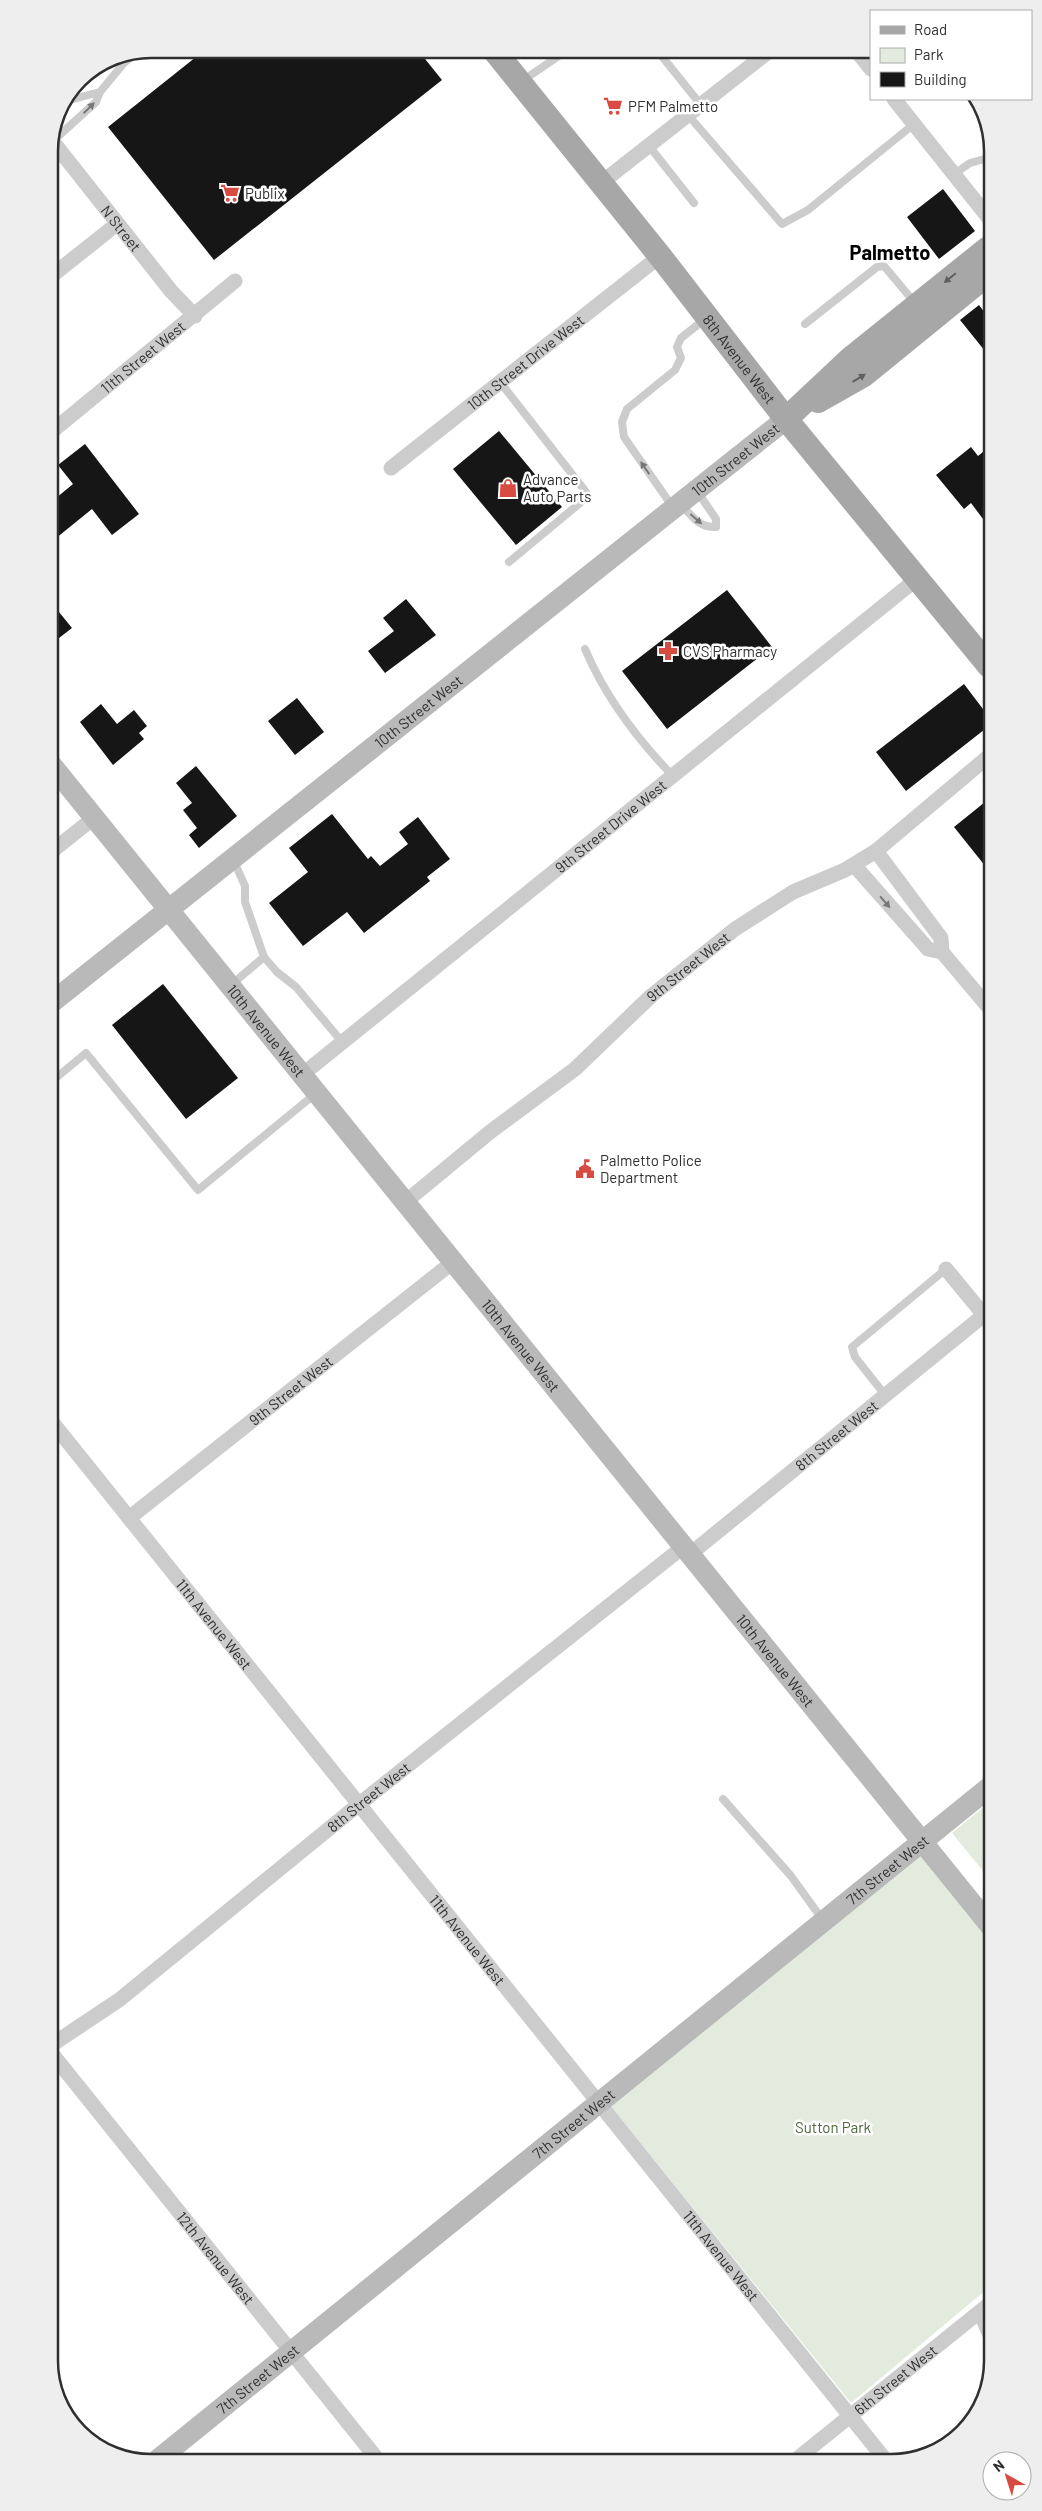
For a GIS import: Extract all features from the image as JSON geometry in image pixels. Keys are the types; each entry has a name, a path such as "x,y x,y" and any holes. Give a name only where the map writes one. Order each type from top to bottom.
{"main road":[{"name":"8th Avenue West","path":"500,58 660,256 786,419 984,660"},
{"name":"10th Street West","path":"786,419 851,358 984,251"},
{"name":"10th Street West","path":"786,419 864,375 984,279"}],"street":[{"path":"601,183 688,115 754,58"},
{"path":"895,100 984,212"},
{"name":"N Street","path":"58,148 118,224 195,316"},
{"path":"58,271 118,224"},
{"name":"10th Street Drive West","path":"391,468 660,256"},
{"name":"11th Street West","path":"58,427 195,316 235,281"},
{"name":"10th Street West","path":"58,997 786,419"},
{"name":"9th Street Drive West","path":"303,1074 918,578"},
{"name":"9th Street West","path":"404,1202 490,1132 575,1069 651,996 735,929 793,892 854,865 876,851 984,761"},
{"name":"10th Avenue West","path":"58,773 984,1918"},
{"path":"58,846 95,817"},
{"path":"876,851 941,938 942,952 984,1003"},
{"path":"854,865 928,950 942,952"},
{"name":"9th Street West","path":"130,1518 453,1262"},
{"name":"8th Street West","path":"58,2041 119,2000 358,1805 686,1551 984,1315 946,1269"},
{"name":"11th Avenue West","path":"58,1429 882,2454"},
{"name":"7th Street West","path":"166,2453 984,1791"},
{"name":"12th Avenue West","path":"58,2061 373,2453"},
{"name":"6th Street West","path":"803,2454 984,2308"}],"lane":[{"path":"520,82 556,58"},
{"path":"663,58 700,105"},
{"path":"59,134 96,102 100,92 127,60"},
{"path":"74,99 100,92"},
{"path":"688,115 782,224 808,210 914,124"},
{"path":"649,146 694,203"},
{"path":"954,174 970,163 984,159"},
{"path":"805,324 877,267 884,266 917,305"},
{"path":"683,500 624,437 622,422 627,409 675,370 682,358 677,347 681,338 707,317"},
{"path":"500,382 586,492 580,503 509,562"},
{"path":"585,648 593,668 622,714 673,776"},
{"path":"233,858 245,886 245,902 264,957 277,972 296,987 342,1043"},
{"path":"230,986 264,957"},
{"path":"58,1076 86,1053 198,1190 318,1092"},
{"path":"885,1395 855,1357 852,1347 946,1269"},
{"path":"723,1799 791,1876 824,1921"},
{"path":"977,2314 984,2330"}],"green space":[{"path":"984,1807 984,1872 952,1833"},
{"name":"Sutton Park","path":"922,1851 984,1929 984,2292 851,2403 609,2104"}],"building":[{"name":"Publix","path":"195,58 424,58 442,80 214,260 108,127"},
{"path":"943,189 975,231 939,259 907,217"},
{"path":"979,305 984,312 984,350 960,320"},
{"name":"Advance Auto Parts","path":"499,431 562,507 516,545 453,469"},
{"path":"85,444 139,514 112,535 92,509 58,537 58,496 73,484 58,465"},
{"path":"971,447 978,456 984,451 984,520 971,503 964,509 936,475"},
{"name":"CVS Pharmacy","path":"727,590 772,647 667,729 622,671"},
{"path":"406,599 436,635 385,673 368,651 394,631 383,618"},
{"path":"58,611 72,628 58,639"},
{"path":"964,684 984,710 984,730 906,791 876,752"},
{"path":"297,698 324,732 295,755 268,721"},
{"path":"101,704 117,724 134,710 147,726 139,733 144,739 113,765 80,722"},
{"path":"196,766 237,816 199,848 189,835 197,828 183,810 192,803 176,783"},
{"path":"984,803 984,864 954,827"},
{"path":"332,814 368,859 371,856 380,866 408,844 399,832 418,817 450,859 427,877 430,881 364,933 347,912 303,946 269,903 308,872 289,848"},
{"path":"163,984 238,1078 186,1119 112,1025"}],"place":[{"name":"PFM Palmetto","path":"613,106"},
{"name":"Publix","path":"230,193"},
{"name":"Advance Auto Parts","path":"508,488"},
{"name":"CVS Pharmacy","path":"668,651"},
{"name":"Palmetto Police Department","path":"585,1169"}],"district":[{"name":"Palmetto","path":"890,252"}]}
